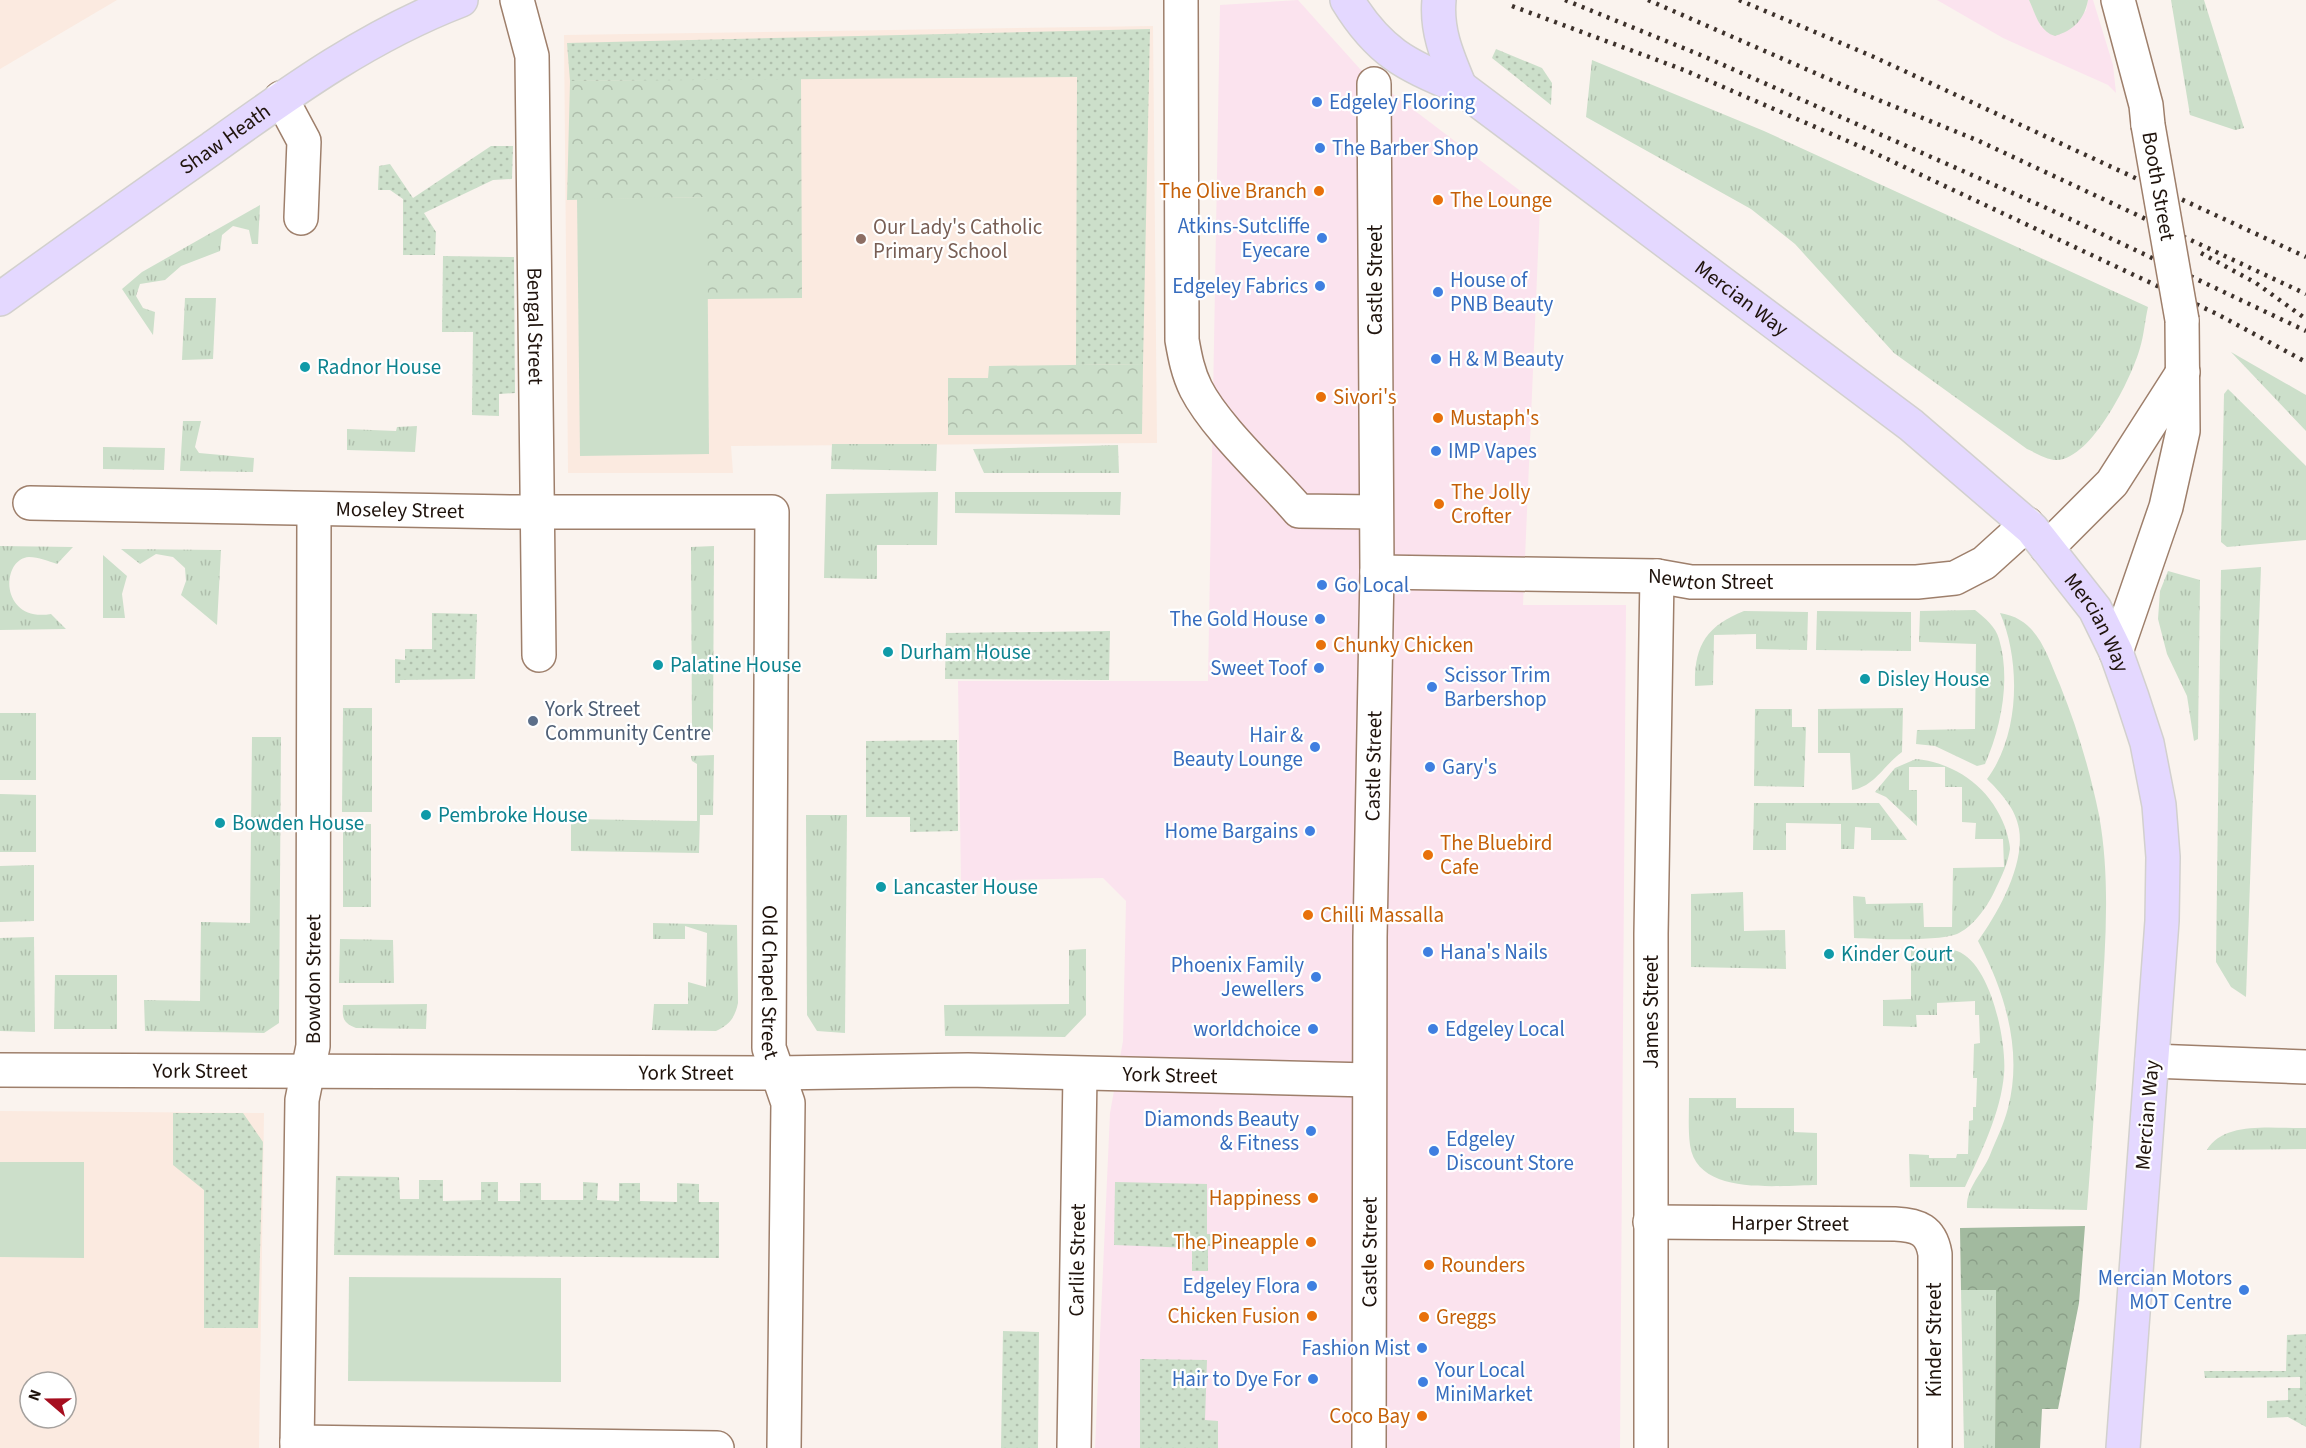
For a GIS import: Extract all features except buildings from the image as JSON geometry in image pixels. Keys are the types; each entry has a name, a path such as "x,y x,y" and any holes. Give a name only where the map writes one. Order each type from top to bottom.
{"main road":[{"name":"Shaw Heath","path":"0,299 281,98 356,49 418,17 461,0"},
{"name":"Mercian Way","path":"1347,0 1360,21 1387,50 1416,70 1460,87 1911,425 2037,536 2095,609 2116,652 2147,743 2160,805 2163,857 2162,921 2123,1448"},
{"name":"Mercian Way","path":"1439,0 1437,19 1445,52 1460,87"}],"street":[{"name":"Bengal Street","path":"517,0 532,56 539,655"},
{"path":"1181,0 1182,340 1186,365 1196,389 1220,423 1299,511 1376,502"},
{"name":"Booth Street","path":"2116,652 2166,507 2183,431 2182,320 2146,105 2118,0"},
{"name":"Castle Street","path":"1369,1448 1369,1080 1377,572 1374,84"},
{"path":"281,98 304,141 301,218"},
{"path":"2037,536 2112,483 2183,372"},
{"name":"Moseley Street","path":"30,503 314,510 772,513"},
{"name":"Bowdon Street","path":"297,1445 302,1100 313,1034 314,510"},
{"name":"Old Chapel Street","path":"772,513 769,1048 788,1103 784,1448"},
{"name":"Newton Street","path":"1377,572 1657,576 1690,582 1917,582 1955,579 2037,536"},
{"name":"James Street","path":"1651,1448 1651,934 1657,576"},
{"path":"2152,1061 2306,1067"},
{"name":"York Street","path":"0,1070 776,1073 968,1070 1369,1080"},
{"name":"Carlile Street","path":"1074,1448 1080,1074"},
{"name":"Harper Street","path":"1650,1222 1912,1224 1927,1233"},
{"name":"Kinder Street","path":"1927,1233 1933,1242 1935,1254 1935,1448"},
{"path":"297,1445 717,1448"}],"shaded area":[{"path":"0,0 117,0 0,69"},
{"path":"1298,0 1360,69 1540,206 1523,605 1626,605 1620,1448 1095,1448 1110,1113 1123,1041 1126,901 1103,878 961,881 958,681 1208,681 1220,5"},
{"path":"1937,0 2029,0 2041,27 2086,11 2088,0 2093,0 2113,65 2116,93 2108,85 2003,38"},
{"name":"Our Lady's Catholic Primary School","path":"1153,26 1157,443 731,446 733,473 568,473 564,35"},
{"path":"0,1111 264,1113 259,1448 0,1448"}],"green space":[{"path":"2029,0 2088,0 2081,19 2068,31 2055,36 2042,26"},
{"path":"2171,0 2204,0 2244,128 2235,130 2190,115"},
{"path":"1150,29 1143,364 1076,365 1077,77 570,81 567,43"},
{"path":"1496,49 1542,68 1552,83 1551,105 1492,58"},
{"path":"1592,60 1764,131 2148,307 2136,361 2129,378 2097,432 2084,446 2070,456 2057,460 2045,458 2027,449 1894,353 1795,244 1751,209 1586,117"},
{"path":"801,78 802,298 707,299 707,197 567,200 570,81"},
{"path":"491,146 513,146 512,179 493,180 424,213 436,232 435,255 403,255 403,199 390,190 378,190 379,166 390,164 413,198"},
{"path":"707,197 709,454 580,456 577,199"},
{"path":"260,205 258,244 252,244 249,230 233,226 222,235 220,251 181,266 165,280 140,284 136,296 143,308 155,312 153,335 122,289 142,272"},
{"path":"443,256 514,257 515,393 499,394 499,416 472,415 473,332 442,332"},
{"path":"185,298 216,298 213,359 182,360"},
{"path":"2231,352 2306,395 2306,431"},
{"path":"1143,364 1142,434 948,435 948,378 988,378 989,366"},
{"path":"2228,389 2306,466 2306,540 2227,547 2221,542 2224,394"},
{"path":"183,421 201,421 195,447 199,453 254,458 253,472 180,471"},
{"path":"417,426 415,452 347,450 347,429 396,431 397,427"},
{"path":"832,444 937,444 936,471 831,469"},
{"path":"1118,445 1119,473 984,473 973,449"},
{"path":"103,447 165,448 164,470 103,469"},
{"path":"938,492 937,545 877,545 877,579 824,578 826,494"},
{"path":"955,492 1121,492 1120,515 955,513"},
{"path":"0,546 73,547 57,564 33,557 20,560 13,568 10,578 10,590 14,600 22,609 34,614 51,614 66,629 0,630"},
{"path":"714,546 713,732 692,733 691,547"},
{"path":"121,549 221,550 217,625 181,595 186,581 185,568 173,557 156,554 140,564"},
{"path":"103,555 127,576 122,594 125,618 103,618"},
{"path":"2261,567 2246,997 2231,987 2216,962 2221,570"},
{"path":"2168,571 2200,580 2198,739 2194,741 2187,696 2167,654 2158,619 2160,591"},
{"path":"1975,610 1990,623 1998,635 2004,670 2003,703 1996,735 1985,764 1977,766 1935,746 1916,744 1917,730 1975,729 1976,644 1919,642 1920,611"},
{"path":"1744,611 1808,612 1807,650 1756,649 1756,634 1714,635 1713,685 1695,686 1697,660 1705,639 1720,623"},
{"path":"1817,611 1911,612 1911,651 1816,650"},
{"path":"432,613 477,614 475,679 400,680 400,683 395,683 395,659 405,660 405,649 432,649"},
{"path":"2000,613 2023,622 2032,630 2050,661 2082,749 2103,840 2106,890 2105,940 2087,1210 1967,1208 1969,1194 1987,1162 2002,1126 2012,1087 2013,1065 2009,1022 1988,960 1978,941 1994,917 2008,888 2018,858 2020,843 2015,815 1987,779 2006,741 2014,698 2011,653"},
{"path":"1110,631 1109,680 945,679 946,633"},
{"path":"343,708 372,708 372,812 342,812"},
{"path":"1903,708 1902,752 1867,785 1852,790 1850,753 1818,753 1818,709"},
{"path":"1755,709 1792,709 1792,727 1806,727 1804,787 1754,786"},
{"path":"0,713 36,713 36,780 0,780"},
{"path":"252,737 281,737 279,1023 264,1033 145,1031 144,1000 200,1001 201,922 250,923"},
{"path":"957,740 958,831 910,832 910,817 866,817 866,741"},
{"path":"714,755 713,815 700,815 699,853 571,851 571,819 697,821 697,764 692,761 691,756"},
{"path":"1916,759 1945,766 1958,772 1971,780 1991,801 1999,813 2009,841 2010,849 2003,874 1985,907 1971,925 1959,933 1924,939 1854,938 1853,896 1865,897 1866,904 1923,903 1924,927 1952,927 1953,868 2004,867 2003,839 1975,839 1976,823 1962,822 1962,787 1945,787 1945,767 1909,767 1909,790 1917,790 1917,826 1886,797 1875,792 1895,768"},
{"path":"0,794 36,795 36,852 0,852"},
{"path":"1754,803 1879,803 1907,840 1871,840 1871,828 1855,827 1854,849 1841,849 1841,824 1786,823 1786,850 1753,850"},
{"path":"806,815 847,815 845,1033 817,1031 807,1015"},
{"path":"343,824 371,824 371,907 343,907"},
{"path":"34,865 34,921 0,922 0,866"},
{"path":"1743,892 1744,931 1785,930 1786,969 1691,967 1691,894"},
{"path":"653,923 737,925 738,1003 733,1017 724,1026 716,1031 652,1030 654,1004 688,1004 688,982 706,987 707,933 685,926 685,939 653,939"},
{"path":"34,937 35,1032 0,1031 0,938"},
{"path":"340,939 393,940 394,983 339,983"},
{"path":"1086,949 1086,1015 1065,1037 945,1036 944,1005 1069,1004 1069,950"},
{"path":"1911,949 1952,950 1969,958 1988,987 1999,1025 2003,1043 2004,1074 1999,1103 1965,1187 1910,1187 1909,1154 1929,1155 1929,1158 1956,1158 1957,1154 1968,1154 1969,1121 1973,1120 1973,1107 1976,1107 1977,1078 1973,1078 1974,1044 1980,1043 1979,1015 1975,1015 1975,1001 1937,1003 1937,1015 1916,1015 1917,1027 1883,1026 1883,1000 1911,999"},
{"path":"55,975 117,975 117,1029 54,1029"},
{"path":"427,1004 426,1029 356,1028 344,1020 343,1005"},
{"path":"1689,1098 1736,1098 1736,1108 1794,1108 1794,1132 1817,1133 1817,1185 1742,1184 1724,1181 1708,1173 1696,1162 1690,1145"},
{"path":"173,1113 243,1113 263,1142 258,1328 204,1328 204,1190 173,1165"},
{"path":"2266,1127 2306,1128 2306,1149 2207,1150 2215,1140 2238,1130"},
{"path":"0,1162 84,1162 84,1258 0,1257"},
{"path":"336,1176 399,1177 400,1199 419,1199 419,1180 443,1180 443,1201 481,1200 481,1182 498,1182 498,1201 520,1201 520,1183 541,1183 541,1200 583,1200 583,1182 598,1183 597,1200 619,1201 619,1183 640,1183 640,1201 677,1202 677,1183 699,1184 699,1202 719,1202 719,1258 334,1255"},
{"path":"1115,1182 1207,1184 1207,1234 1219,1235 1218,1246 1208,1246 1208,1271 1192,1271 1192,1248 1114,1245"},
{"path":"2085,1226 2079,1303 2058,1409 2042,1409 2040,1448 1995,1448 1996,1290 1961,1290 1960,1228"},
{"path":"349,1277 561,1278 561,1382 348,1381"},
{"path":"1961,1290 1996,1290 1995,1448 1964,1448"},
{"path":"1003,1331 1039,1332 1038,1448 1001,1448"},
{"path":"2306,1334 2306,1427 2288,1417 2267,1418 2267,1401 2288,1400 2288,1388 2300,1388 2300,1377 2205,1378 2204,1371 2286,1371 2287,1335"},
{"path":"1140,1359 1207,1360 1205,1420 1218,1421 1218,1448 1140,1448"}],"railway":[{"path":"1565,0 1703,56 2051,210 2306,331"},
{"path":"1648,0 1854,90 1979,141 2306,294"},
{"path":"1739,0 1874,57 2306,257"},
{"path":"1512,6 1684,70 1866,149 2217,314 2306,362"},
{"path":"2201,253 2256,283 2306,319"}],"place":[{"name":"Edgeley Flooring","path":"1317,102"},
{"name":"The Barber Shop","path":"1320,148"},
{"name":"The Olive Branch","path":"1319,191"},
{"name":"The Lounge","path":"1438,200"},
{"name":"Atkins-Sutcliffe Eyecare","path":"1322,238"},
{"name":"Our Lady's Catholic Primary School","path":"861,239"},
{"name":"Edgeley Fabrics","path":"1320,286"},
{"name":"House of PNB Beauty","path":"1438,292"},
{"name":"H & M Beauty","path":"1436,359"},
{"name":"Radnor House","path":"305,367"},
{"name":"Sivori's","path":"1321,397"},
{"name":"Mustaph's","path":"1438,418"},
{"name":"IMP Vapes","path":"1436,451"},
{"name":"The Jolly Crofter","path":"1439,504"},
{"name":"Go Local","path":"1322,585"},
{"name":"The Gold House","path":"1320,619"},
{"name":"Chunky Chicken","path":"1321,645"},
{"name":"Durham House","path":"888,652"},
{"name":"Palatine House","path":"658,665"},
{"name":"Sweet Toof","path":"1319,668"},
{"name":"Disley House","path":"1865,679"},
{"name":"Scissor Trim Barbershop","path":"1432,687"},
{"name":"York Street Community Centre","path":"533,721"},
{"name":"Hair & Beauty Lounge","path":"1315,747"},
{"name":"Gary's","path":"1430,767"},
{"name":"Pembroke House","path":"426,815"},
{"name":"Bowden House","path":"220,823"},
{"name":"Home Bargains","path":"1310,831"},
{"name":"The Bluebird Cafe","path":"1428,855"},
{"name":"Lancaster House","path":"881,887"},
{"name":"Chilli Massalla","path":"1308,915"},
{"name":"Hana's Nails","path":"1428,952"},
{"name":"Kinder Court","path":"1829,954"},
{"name":"Phoenix Family Jewellers","path":"1316,977"},
{"name":"worldchoice","path":"1313,1029"},
{"name":"Edgeley Local","path":"1433,1029"},
{"name":"Diamonds Beauty & Fitness","path":"1311,1131"},
{"name":"Edgeley Discount Store","path":"1434,1151"},
{"name":"Happiness","path":"1313,1198"},
{"name":"The Pineapple","path":"1311,1242"},
{"name":"Rounders","path":"1429,1265"},
{"name":"Edgeley Flora","path":"1312,1286"},
{"name":"Mercian Motors MOT Centre","path":"2244,1290"},
{"name":"Chicken Fusion","path":"1312,1316"},
{"name":"Greggs","path":"1424,1317"},
{"name":"Fashion Mist","path":"1422,1348"},
{"name":"Hair to Dye For","path":"1313,1379"},
{"name":"Your Local MiniMarket","path":"1423,1382"},
{"name":"Coco Bay","path":"1422,1416"}]}
